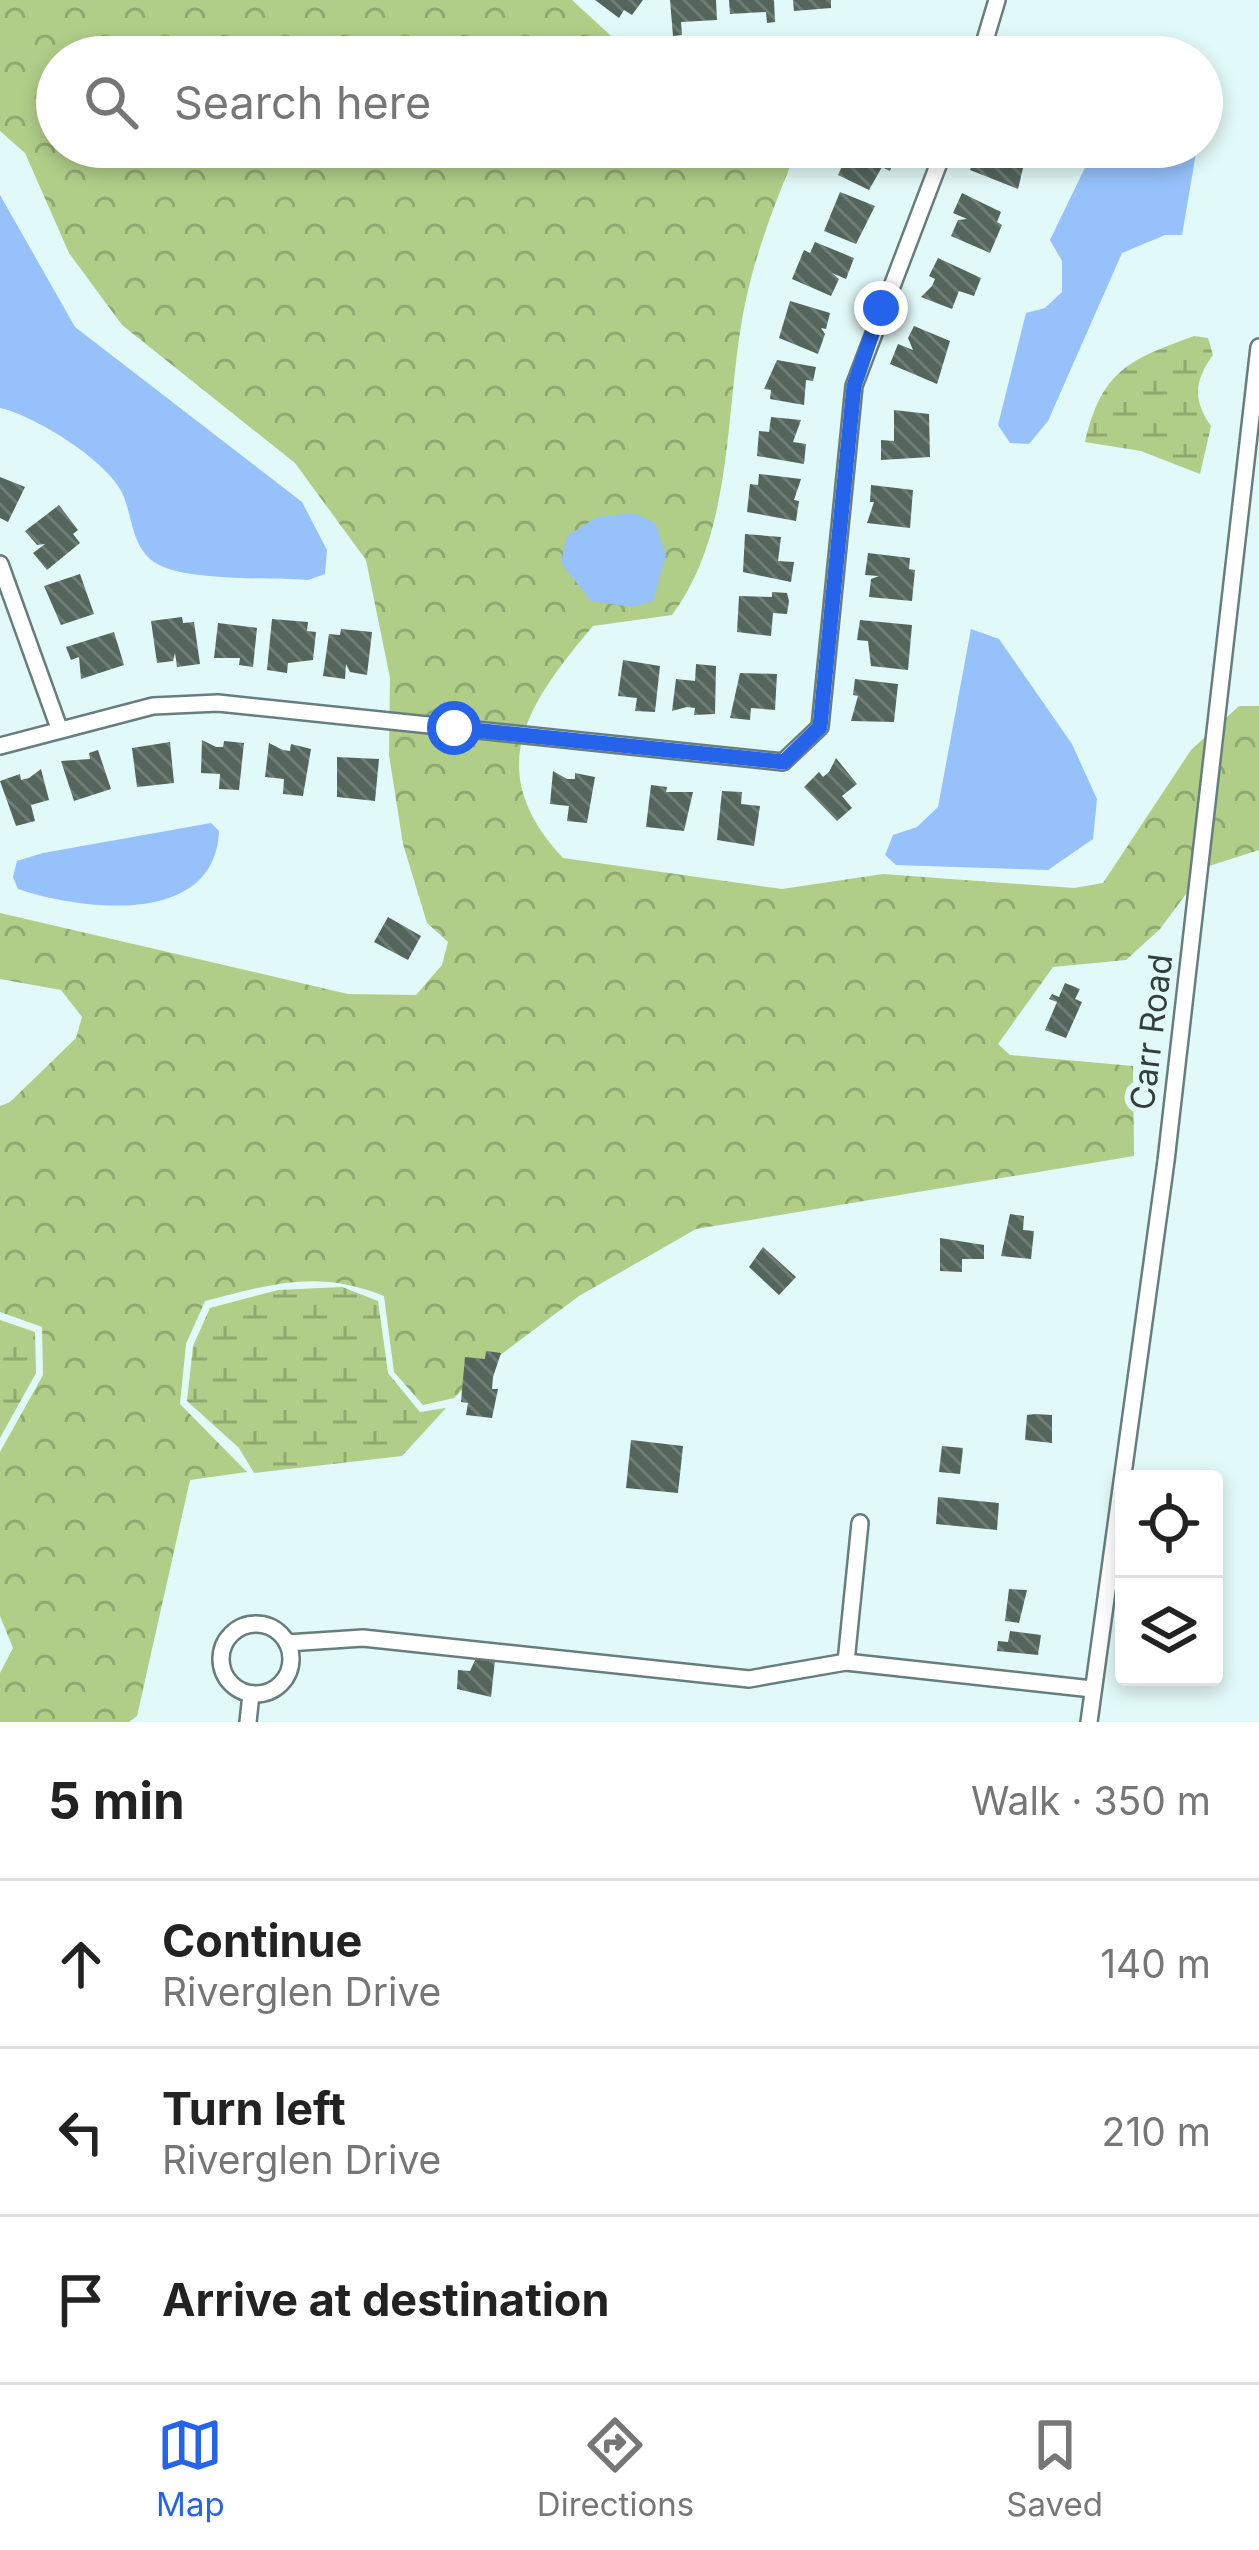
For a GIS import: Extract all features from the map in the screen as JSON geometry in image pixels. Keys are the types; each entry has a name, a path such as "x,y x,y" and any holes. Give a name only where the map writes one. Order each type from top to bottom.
{"street":[{"path":"986,36 997,0"},
{"path":"0,746 153,706 218,704 784,762 820,727 854,386 937,168"},
{"name":"Carr Road","path":"1089,1722 1166,1161 1259,346"},
{"path":"0,564 58,728"},
{"path":"846,1662 860,1523"},
{"path":"256,1624 278,1631 292,1662 282,1683 250,1694 224,1673 226,1640 256,1624"},
{"path":"287,1643 363,1639 749,1679 846,1662 1092,1689"},
{"path":"248,1722 250,1694"}],"green space":[{"path":"0,0 572,0 611,36 36,36 36,168 790,168 750,284 718,505 693,581 672,615 593,626 549,683 522,738 519,766 524,796 538,826 563,858 782,889 883,874 1074,888 1103,883 1191,750 1239,706 1259,706 1259,850 1206,867 1160,929 1126,960 1053,967 998,1044 1010,1055 1133,1066 1134,1156 696,1229 579,1296 487,1365 454,1398 423,1405 394,1372 384,1296 316,1281 205,1301 186,1344 180,1404 247,1472 190,1480 137,1716 129,1722 0,1722 0,1673 13,1648 0,1616 0,1452 43,1375 42,1327 0,1312 0,1106 10,1102 76,1038 82,1017 61,990 0,979 0,913 348,994 416,995 442,965 448,942 427,923 403,844 389,755 390,678 366,560 295,463 122,325 69,253 25,153 0,131"},
{"path":"1194,336 1208,338 1213,355 1198,390 1211,426 1200,474 1141,451 1085,442 1100,398 1122,371"},
{"path":"342,1287 378,1301 388,1373 420,1412 446,1408 402,1456 254,1473 239,1448 187,1401 193,1346 210,1308 278,1290"},
{"path":"0,1320 35,1332 36,1373 0,1438"}],"water":[{"path":"1085,168 1193,168 1182,235 1165,235 1122,253 1048,421 1029,444 1010,443 998,425 1026,313 1045,308 1062,292 1062,261 1050,240"},
{"path":"0,195 75,327 302,502 327,550 325,574 308,580 228,577 185,573 154,562 142,549 117,484 104,470 51,430 0,408"},
{"path":"633,513 655,523 666,555 653,601 631,607 591,601 561,563 567,536 597,517"},
{"path":"971,629 999,639 1072,744 1097,799 1093,839 1048,870 896,865 885,855 893,835 917,827 938,807"},
{"path":"211,823 219,831 212,862 195,884 170,898 140,904 75,902 18,889 13,877 17,861 43,853"}],"building":[{"path":"595,0 643,0 632,15 624,10 619,18"},
{"path":"670,0 716,0 717,20 681,22 682,35 673,36"},
{"path":"729,0 774,0 775,22 767,23 766,12 730,14"},
{"path":"793,0 831,0 831,8 794,11"},
{"path":"841,168 881,168 869,190 838,175"},
{"path":"971,168 1023,168 1018,189"},
{"path":"840,192 875,206 856,244 824,231"},
{"path":"962,193 1001,212 997,222 1002,225 990,253 951,236 958,220 967,219 953,213"},
{"path":"815,242 854,258 846,279 832,273 839,279 831,296 792,279 804,250 810,253"},
{"path":"938,258 981,278 974,296 959,291 952,309 921,297 932,286 935,279 929,276"},
{"path":"790,301 830,313 826,329 821,328 825,334 818,354 779,338"},
{"path":"914,326 950,341 937,384 890,364 898,344 913,350 908,338"},
{"path":"777,360 816,367 813,381 806,380 804,405 770,399 771,390 764,389"},
{"path":"894,410 929,414 930,457 881,460 881,440 894,441"},
{"path":"771,417 801,420 793,442 806,444 804,464 757,456 759,431 769,432"},
{"path":"759,474 801,479 794,500 799,501 796,521 747,512 750,484 758,485"},
{"path":"0,477 25,487 8,522 0,518"},
{"path":"871,485 913,490 910,528 867,523 874,502 870,502"},
{"path":"59,505 78,530 73,534 80,543 47,570 33,553 45,544 37,545 25,531"},
{"path":"745,534 781,537 778,561 794,562 791,582 743,572"},
{"path":"868,553 910,558 909,569 915,570 912,601 869,597 871,579 879,576 865,575"},
{"path":"80,574 94,614 61,625 44,586"},
{"path":"772,592 787,593 789,601 787,614 773,613 771,636 737,632 739,596 772,597"},
{"path":"182,617 183,623 194,622 200,664 177,667 175,653 173,661 157,663 151,621"},
{"path":"272,619 308,622 307,631 316,632 313,660 288,663 287,673 267,670"},
{"path":"860,620 912,625 908,670 871,666 868,641 857,640"},
{"path":"218,623 257,628 253,667 239,665 240,658 214,658"},
{"path":"341,629 372,632 367,675 350,672 346,664 345,679 323,676 329,634 340,635"},
{"path":"114,632 124,665 81,679 79,657 71,660 66,647"},
{"path":"623,660 660,666 655,712 635,711 637,698 618,696"},
{"path":"696,664 716,666 715,714 694,715 695,708 687,707 672,711 676,679 695,681"},
{"path":"740,673 777,674 775,710 751,708 750,720 730,718"},
{"path":"855,679 898,684 894,722 851,721 858,696 853,695"},
{"path":"202,740 216,747 223,747 224,741 244,743 239,790 219,789 220,774 201,773"},
{"path":"170,742 174,783 137,787 132,748"},
{"path":"269,743 290,751 291,744 311,749 303,796 283,794 284,779 265,777"},
{"path":"98,750 111,789 74,801 61,761 90,759 89,753"},
{"path":"337,757 379,759 375,801 337,797"},
{"path":"836,758 857,784 842,796 852,808 837,821 804,787 819,772 823,777 829,772"},
{"path":"41,769 49,800 31,805 35,821 16,826 0,781 20,774 21,780 29,778"},
{"path":"553,771 567,779 575,779 575,773 595,777 587,823 567,821 569,806 550,804"},
{"path":"651,785 667,787 666,792 693,792 684,831 646,827"},
{"path":"722,791 742,792 741,804 760,806 754,846 717,840"},
{"path":"388,917 421,936 408,960 374,942"},
{"path":"1065,983 1080,989 1075,999 1082,1002 1066,1038 1045,1030 1057,1002 1049,999 1052,994 1059,997"},
{"path":"1010,1214 1024,1216 1023,1230 1034,1231 1031,1259 1001,1256"},
{"path":"940,1238 984,1245 984,1259 962,1259 962,1272 940,1271"},
{"path":"763,1247 796,1277 779,1295 749,1267"},
{"path":"486,1351 501,1353 493,1377 492,1389 498,1389 492,1418 466,1415 468,1403 461,1402 465,1357 485,1359"},
{"path":"1027,1415 1052,1415 1052,1443 1025,1440"},
{"path":"631,1440 683,1446 678,1493 626,1488"},
{"path":"942,1446 963,1448 960,1474 939,1472"},
{"path":"938,1497 999,1503 997,1530 936,1524"},
{"path":"1009,1589 1027,1590 1019,1623 1005,1621"},
{"path":"1010,1631 1041,1635 1038,1655 997,1651 998,1641 1008,1642"},
{"path":"476,1658 495,1660 491,1697 457,1689 458,1670 470,1671"}],"route":[{"path":"454,728 784,762 820,727 854,386 881,308"}]}
